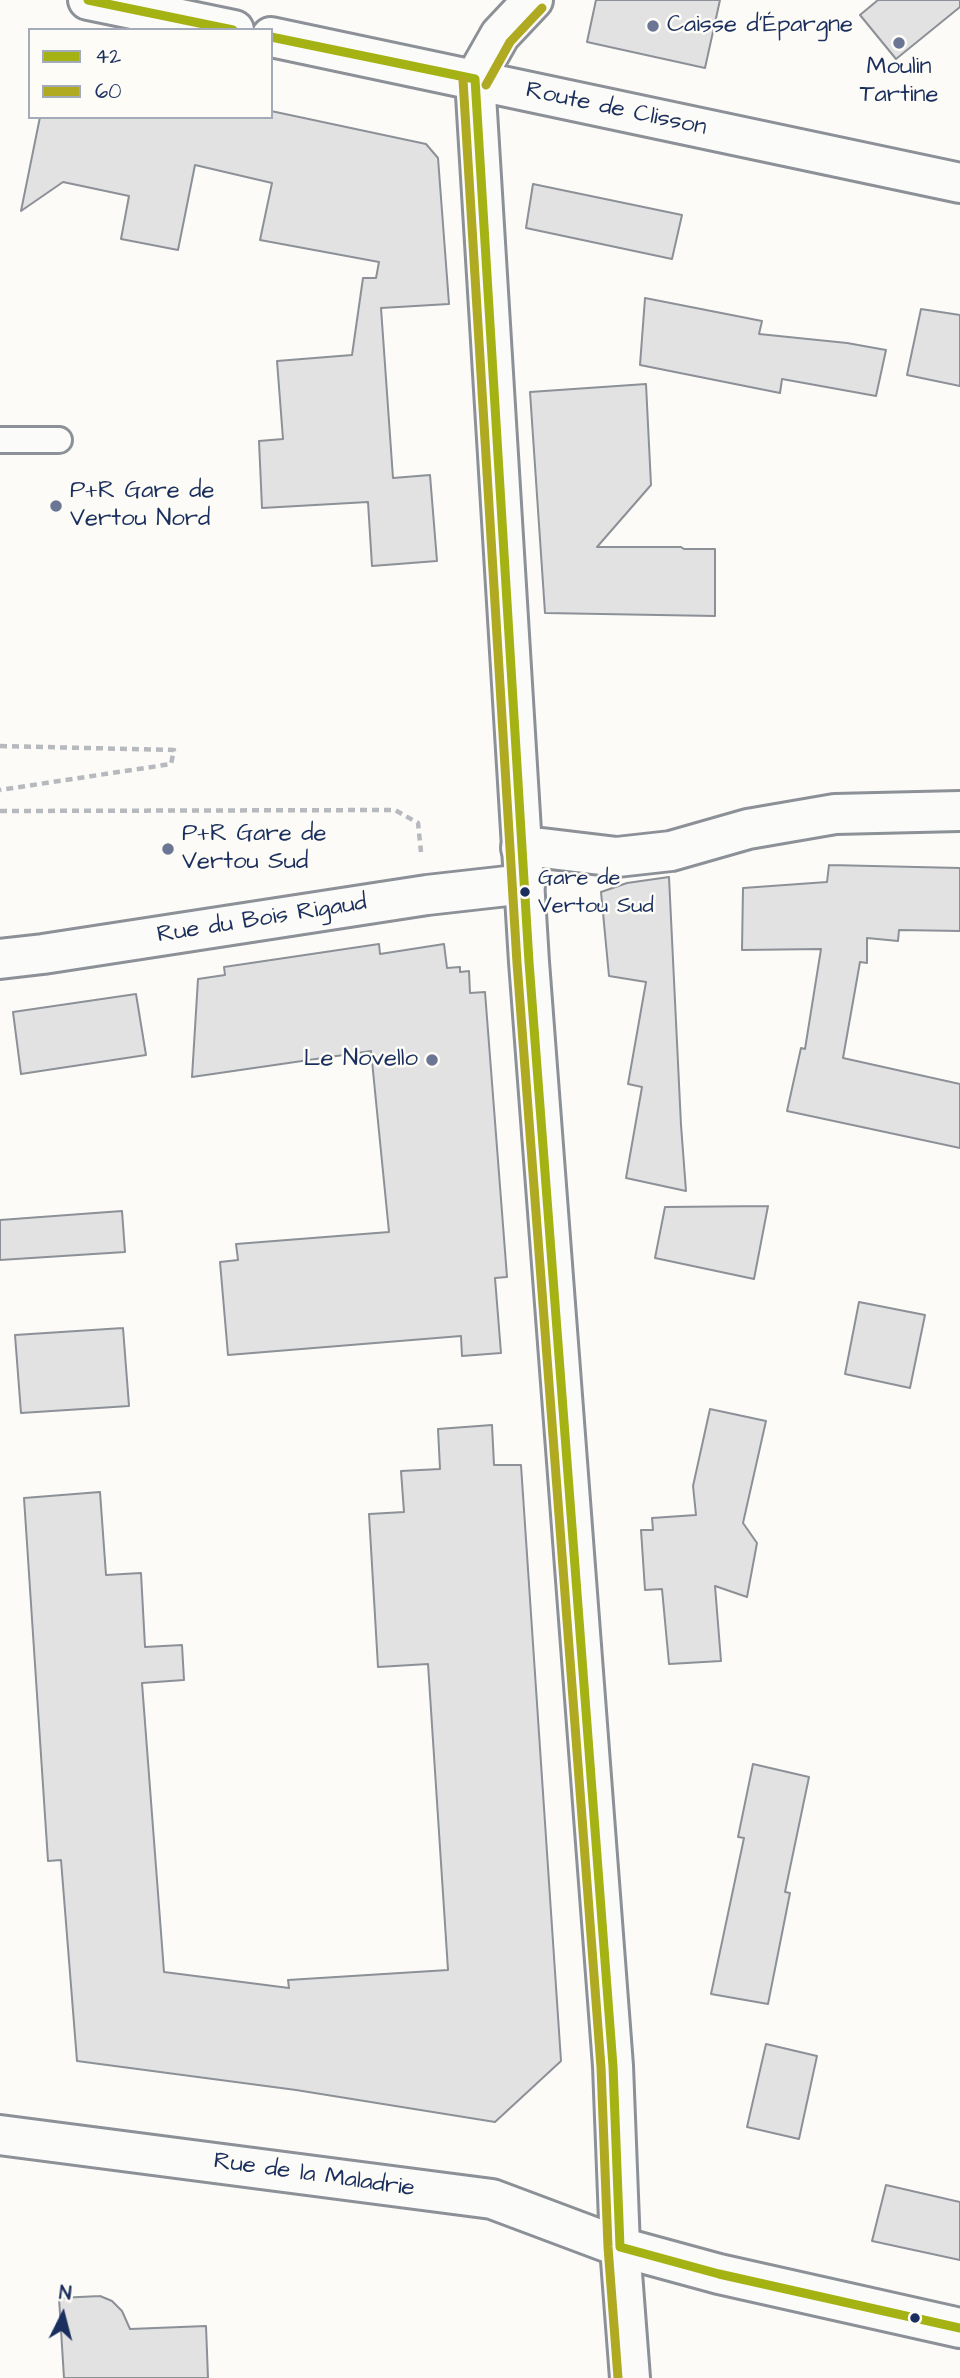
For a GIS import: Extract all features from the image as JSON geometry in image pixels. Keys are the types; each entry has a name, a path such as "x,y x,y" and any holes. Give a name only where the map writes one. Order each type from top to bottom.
{"main road":[{"path":"88,0 224,28"},
{"path":"533,0 499,35 475,79 532,1004 613,2066 620,2247 629,2378"},
{"name":"Route de Clisson","path":"273,37 960,183"},
{"name":"Rue du Bois Rigaud","path":"0,959 427,895 523,866 542,848 617,857 671,851 748,830 835,814 960,811"},
{"name":"Rue de la Maladrie","path":"0,2135 492,2199 620,2247 719,2274 960,2328"}],"lane":[{"path":"0,440 60,440"}],"path":[{"path":"0,746 174,750 171,764 0,790"},
{"path":"0,811 394,810 418,823 427,895"}],"building":[{"name":"Caisse d'Épargne","path":"596,0 720,0 705,68 587,42"},
{"name":"Moulin Tartine","path":"878,0 960,0 960,7 896,59 860,15"},
{"path":"273,111 426,144 438,158 449,304 381,308 393,478 430,475 437,561 372,566 368,502 262,508 259,441 283,439 277,361 352,355 363,278 376,278 379,262 260,240 272,183 195,165 178,250 121,239 129,196 63,182 21,211 40,119 273,119"},
{"path":"533,184 682,215 672,259 526,228"},
{"path":"645,298 762,321 759,334 886,350 876,396 782,379 780,393 640,365"},
{"path":"921,309 960,315 960,386 907,375"},
{"path":"646,384 651,485 597,547 715,549 715,616 545,613 530,392"},
{"path":"829,865 960,868 960,931 899,930 898,941 867,938 867,963 860,962 843,1058 960,1084 960,1148 787,1111 801,1048 805,1049 821,949 742,950 743,888 827,882"},
{"path":"669,877 686,1191 626,1178 642,1087 628,1084 646,982 609,976 601,892 627,883"},
{"path":"379,944 380,954 444,944 447,968 460,967 460,972 469,971 470,993 485,992 507,1277 495,1278 501,1353 462,1356 461,1336 228,1355 220,1262 238,1260 236,1244 389,1232 371,1051 192,1077 198,979 225,975 224,967"},
{"path":"136,994 146,1055 21,1074 13,1012"},
{"path":"768,1206 754,1279 655,1258 665,1207"},
{"path":"122,1211 125,1252 0,1260 0,1220"},
{"path":"859,1302 925,1315 910,1388 845,1374"},
{"path":"123,1328 129,1406 21,1413 15,1335"},
{"path":"710,1409 766,1421 743,1523 757,1543 747,1597 715,1586 721,1661 669,1664 662,1589 645,1590 641,1530 653,1530 652,1518 696,1515 693,1486"},
{"path":"492,1425 494,1465 521,1465 561,2061 495,2122 296,2090 77,2061 61,1860 48,1861 24,1498 100,1492 106,1575 141,1573 145,1647 182,1645 184,1680 142,1683 164,1972 289,1988 288,1980 448,1970 428,1664 378,1667 369,1514 404,1512 401,1471 440,1469 438,1429"},
{"path":"753,1764 809,1777 785,1892 790,1893 768,2004 711,1994 744,1838 738,1837"},
{"path":"766,2044 817,2056 799,2139 747,2127"},
{"path":"886,2185 960,2202 960,2260 872,2241"},
{"path":"100,2296 112,2301 122,2311 130,2329 206,2326 208,2378 64,2378 59,2298"}],"transit line":[{"name":"42","path":"88,0 223,28"},
{"name":"60","path":"486,85 510,42 542,8"},
{"name":"42","path":"273,37 475,79"},
{"name":"42","path":"475,79 529,962 613,2066 620,2247"},
{"name":"60","path":"463,80 517,963 601,2067 608,2247 618,2378"},
{"name":"42","path":"620,2247 719,2274 960,2328"}],"place":[{"name":"Caisse d'Épargne","path":"653,26"},
{"name":"Moulin Tartine","path":"899,43"},
{"name":"P+R Gare de Vertou Nord","path":"56,506"},
{"name":"P+R Gare de Vertou Sud","path":"168,849"},
{"name":"Gare de Vertou Sud","path":"525,892"},
{"name":"Le Novello","path":"432,1060"}]}
